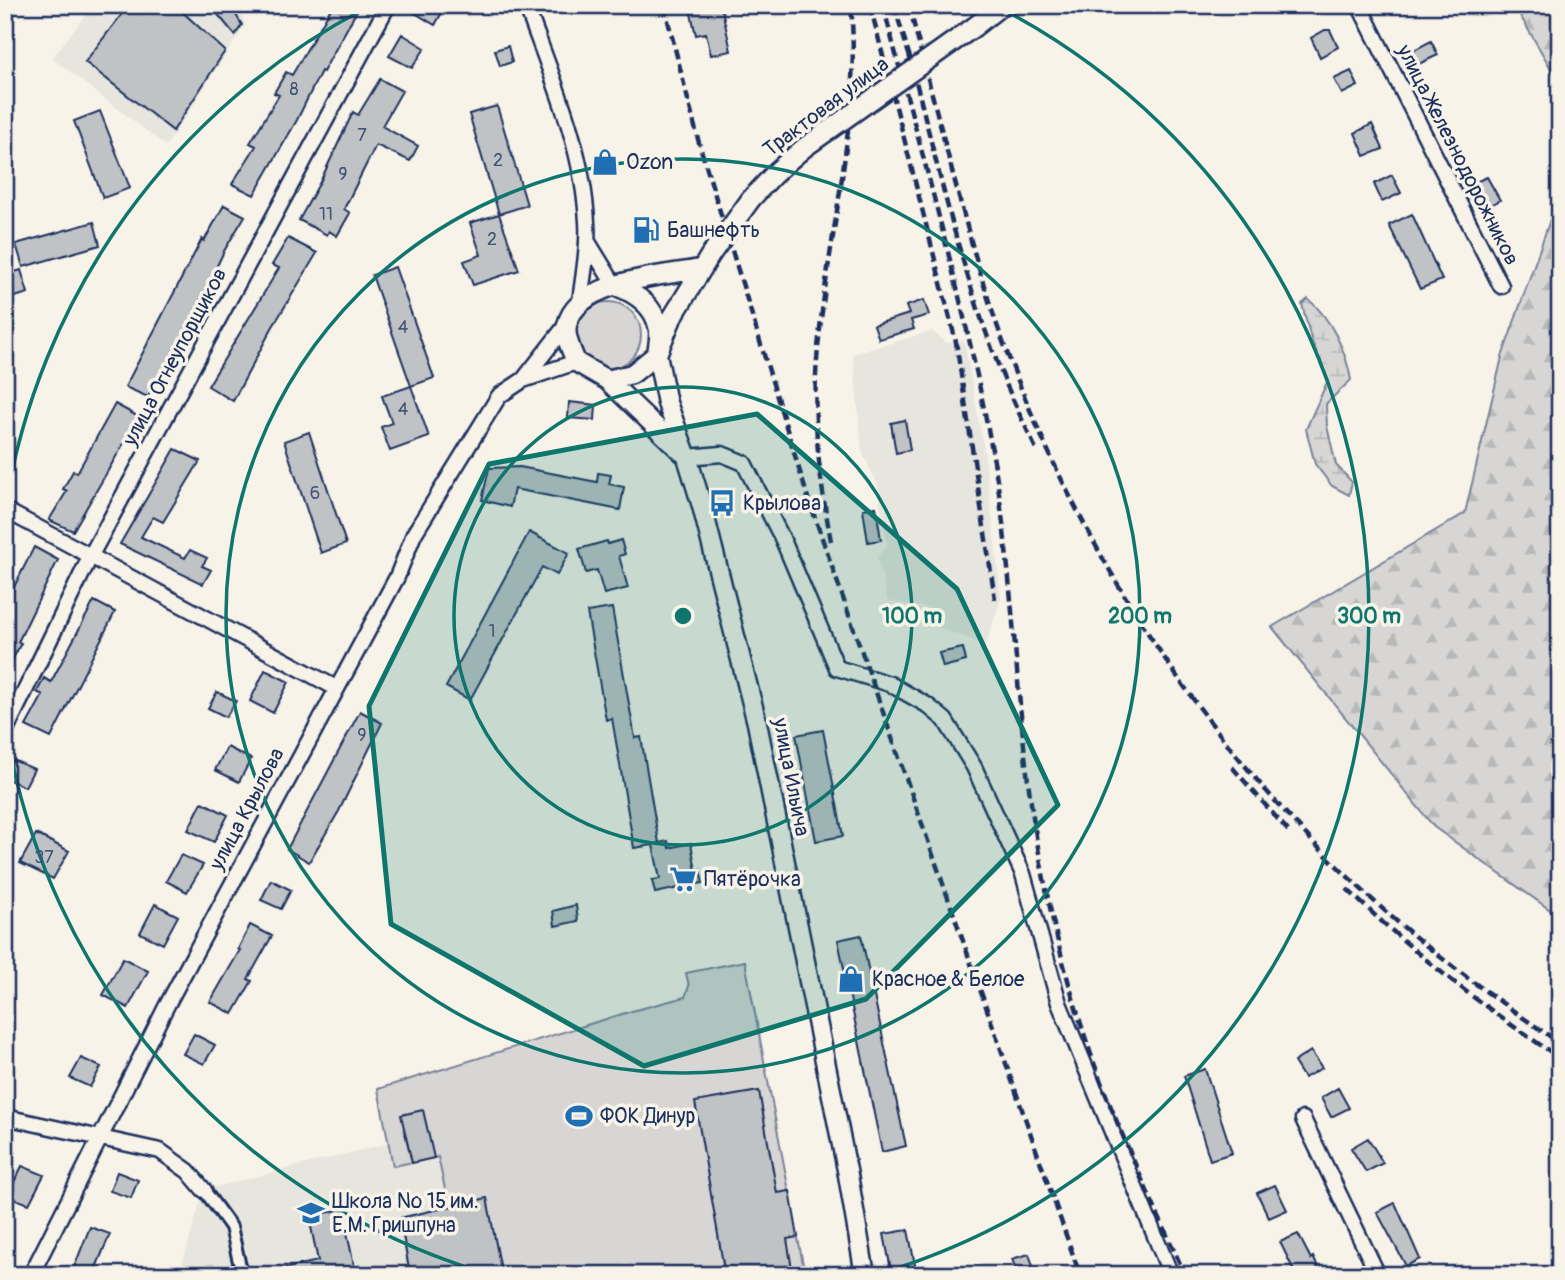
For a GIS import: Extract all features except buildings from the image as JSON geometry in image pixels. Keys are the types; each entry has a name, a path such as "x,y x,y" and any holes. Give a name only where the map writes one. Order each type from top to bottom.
{"street":[{"name":"улица Огнеупорщиков","path":"5,732 90,557 388,5"},
{"path":"523,380 567,324 580,302 587,242 582,175 573,138 526,5"},
{"name":"Трактовая улица","path":"657,354 673,318 705,261 751,199 777,171 805,147 1002,5"},
{"name":"улица Железнодорожников","path":"1359,5 1501,286"},
{"path":"587,242 615,286 635,292 648,306 659,327 657,354 632,374 607,380"},
{"path":"580,302 599,290 705,261"},
{"path":"567,324 567,337 576,362 607,380 687,457 722,454 744,463 783,540 837,668 890,684 928,705 945,719 974,766 1023,874 1059,1003 1171,1275"},
{"name":"улица Ильича","path":"657,354 667,403 687,457 757,723 848,1175 865,1275"},
{"path":"523,380 576,362"},
{"name":"улица Крылова","path":"31,1275 99,1137 397,577 414,534 499,396 523,380"},
{"path":"5,510 336,688"},
{"path":"5,1117 160,1151 188,1171 231,1227 242,1275"},
{"path":"1304,1119 1378,1275"}],"highlighted area":[{"path":"757,414 957,589 1058,805 866,999 644,1066 391,924 369,706 489,464"}],"shaded area":[{"path":"94,5 245,5 241,13 245,25 166,146 52,58"},
{"path":"932,331 947,343 964,340 985,455 1001,598 986,645 940,628 930,608 888,601 877,557 887,546 877,483 862,452 853,354"},
{"name":"Школа № 15 им. Е.М. Гришпуна","path":"389,1143 393,1166 439,1157 449,1208 400,1219 410,1275 179,1275 204,1190"}],"green space":[{"path":"1514,5 1560,5 1560,84"},
{"path":"1560,191 1560,917 1434,827 1272,627 1465,513 1502,357"},
{"path":"1308,299 1324,316 1336,336 1351,380 1326,404 1327,426 1336,465 1352,482 1349,495 1332,486 1315,464 1306,429 1328,380 1311,339 1302,304"},
{"path":"608,302 621,305 631,312 638,322 641,335 638,348 631,358 621,365 608,368 595,365 585,358 578,348 575,335 578,322 585,312 595,305"},
{"name":"ФОК Динур","path":"745,961 805,1275 410,1275 400,1218 449,1207 438,1157 393,1166 378,1089 685,997 689,986 686,973"}],"railway":[{"path":"664,5 699,143 808,498 1080,1275"},
{"path":"831,541 818,451 816,383 821,316 847,139 853,50 851,5"},
{"path":"870,5 956,342 995,599"},
{"path":"883,5 973,355 996,473 1031,806 1056,933 1069,985 1104,1090 1185,1275"},
{"path":"894,5 911,61"},
{"path":"909,5 970,237 997,325 1039,430 1077,510 1120,589 1168,664 1221,736 1279,805 1341,870 1425,945 1560,1043"},
{"path":"909,54 946,201 978,310 1001,372 1036,449"},
{"path":"1232,767 1290,833"},
{"path":"1347,889 1450,979 1560,1058"}],"place":[{"name":"Ozon","path":"605,162"},
{"name":"Башнефть","path":"646,230"},
{"name":"Крылова","path":"722,503"},
{"name":"Пятёрочка","path":"683,879"},
{"name":"Красное & Белое","path":"851,979"},
{"name":"ФОК Динур","path":"579,1116"},
{"name":"Школа № 15 им. Е.М. Гришпуна","path":"311,1213"}]}
